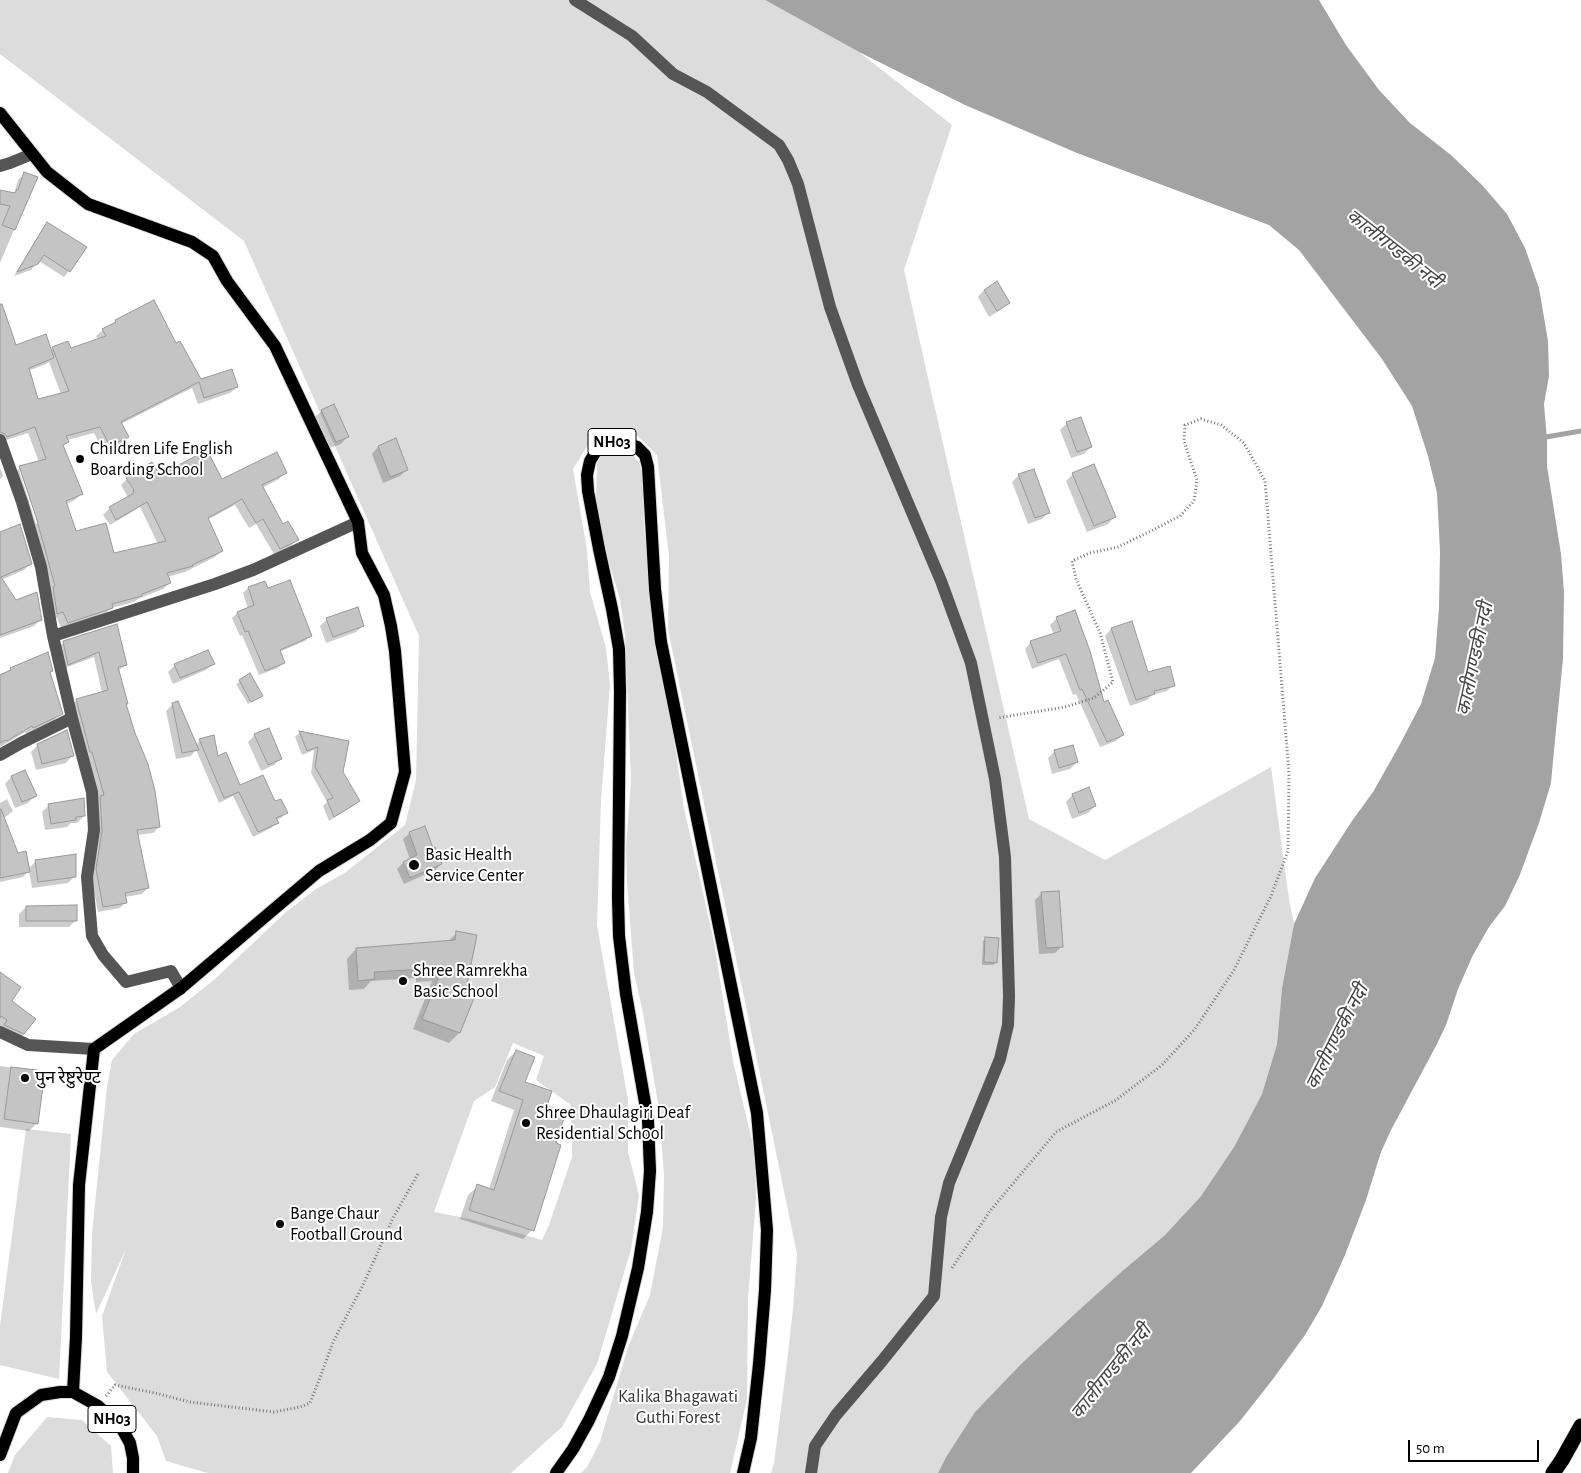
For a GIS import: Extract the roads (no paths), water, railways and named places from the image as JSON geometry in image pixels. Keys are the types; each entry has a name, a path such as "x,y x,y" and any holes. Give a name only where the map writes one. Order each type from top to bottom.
{"highway":[{"path":"1552,1473 1562,1460 1581,1426"}],"main road":[{"path":"0,113 46,172 88,204 192,242 213,256 227,281 275,346 358,522 362,553 384,595 395,651 405,772 391,823 370,840 319,871 181,988 94,1049 79,1185 73,1392"},
{"name":"NH03","path":"556,1473 573,1449 609,1377 622,1336 638,1268 647,1212 650,1171 648,1120 626,994 619,936 619,649 588,491 587,475 590,461 596,452 602,445 612,442 626,442 637,447 645,455 648,467 655,589 661,642 757,1113 767,1230 765,1290 752,1428 744,1473"},
{"name":"NH03","path":"0,1455 16,1413 41,1395 73,1392 98,1406 121,1427 130,1443 133,1473"}],"street":[{"path":"575,0 632,36 673,74 707,92 779,145 788,160 798,184 830,307 858,385 940,581 971,663 995,779 1005,857 1009,996 1008,1026 1000,1059 949,1184 941,1217 934,1296 882,1361 836,1414 815,1446 811,1473"},
{"path":"0,166 10,164 32,154"},
{"path":"0,440 22,502 41,566 53,636 92,792 94,830 87,877 92,936 103,954 126,982 171,971 181,988"},
{"path":"53,636 253,570 358,522"},
{"path":"0,755 72,718"},
{"path":"0,1032 28,1045 94,1049"}],"water":[{"name":"कालीगण्डकी नदी","path":"765,0 1319,0 1346,45 1379,90 1410,123 1451,155 1482,185 1507,214 1525,248 1539,288 1548,341 1549,376 1544,404 1547,466 1561,554 1564,592 1563,659 1551,783 1539,823 1519,877 1505,906 1489,927 1473,955 1458,989 1446,1025 1391,1130 1381,1152 1366,1200 1345,1255 1322,1306 1305,1335 1273,1379 1240,1421 1191,1473 938,1473 975,1412 1021,1364 1120,1273 1165,1235 1201,1196 1234,1147 1262,1094 1277,1044 1282,988 1294,924 1315,878 1373,792 1399,746 1421,704 1435,658 1439,608 1440,551 1437,493 1428,456 1412,406 1382,359 1299,250 1269,225 1077,153 965,105 859,52"}],"waterway":[{"path":"1540,438 1581,431"}],"place":[{"name":"Children Life English Boarding School","path":"80,459"},
{"name":"Basic Health Service Center","path":"414,865"},
{"name":"Shree Ramrekha Basic School","path":"403,981"},
{"name":"पुन रेष्टुरेण्ट","path":"25,1078"},
{"name":"Shree Dhaulagiri Deaf Residential School","path":"526,1123"},
{"name":"Bange Chaur Football Ground","path":"280,1224"}],"park label":[{"name":"Kalika Bhagawati Guthi Forest","path":"678,1407"}]}
